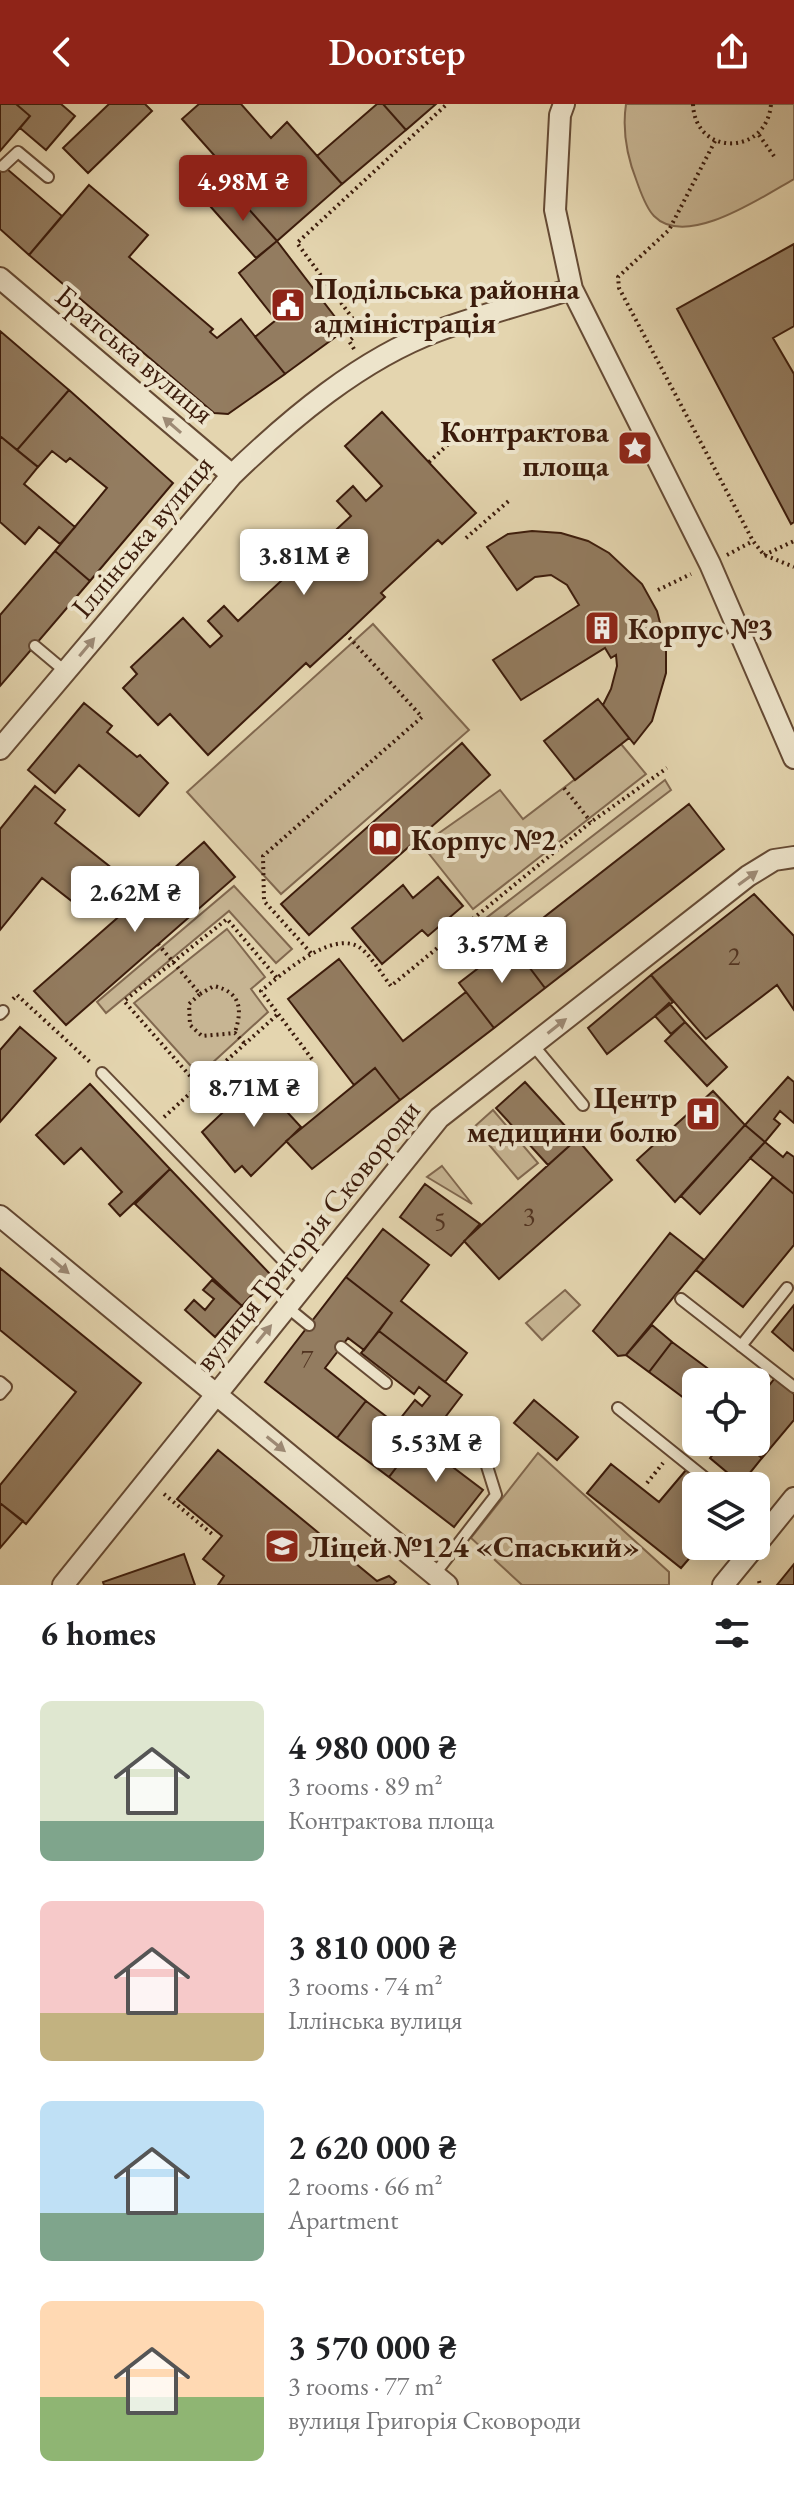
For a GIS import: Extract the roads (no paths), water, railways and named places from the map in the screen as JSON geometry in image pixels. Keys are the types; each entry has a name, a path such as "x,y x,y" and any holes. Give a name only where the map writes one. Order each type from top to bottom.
{"street":[{"path":"564,104 560,115 555,210 572,289 710,564 794,758"},
{"name":"Братська вулиця","path":"0,278 232,475"},
{"name":"Іллінська вулиця","path":"0,749 232,475 262,446 366,366 435,332 572,289"},
{"name":"вулиця Григорія Сковороди","path":"63,1585 439,1118 748,876 774,860 794,857"},
{"path":"0,1216 440,1580"},
{"path":"770,1524 794,1498"},
{"path":"723,1585 741,1560"}],"lane":[{"path":"3,166 18,152 48,177"},
{"path":"35,646 66,672"},
{"path":"533,1045 583,1105"},
{"path":"102,1073 305,1283"},
{"path":"741,1346 787,1288"},
{"path":"681,1299 794,1387"},
{"path":"287,1307 309,1325"},
{"path":"341,1347 386,1383"},
{"path":"0,1382 6,1387 0,1394"},
{"path":"618,1408 698,1472"},
{"path":"440,1580 496,1495 481,1447"}],"place":[{"name":"Подільська районна адміністрація","path":"288,305"},
{"name":"Контрактова площа","path":"635,448"},
{"name":"Корпус №3","path":"602,628"},
{"name":"Корпус №2","path":"385,839"},
{"name":"Центр медицини болю","path":"703,1114"},
{"name":"Ліцей №124 «Спаський»","path":"282,1546"}]}
